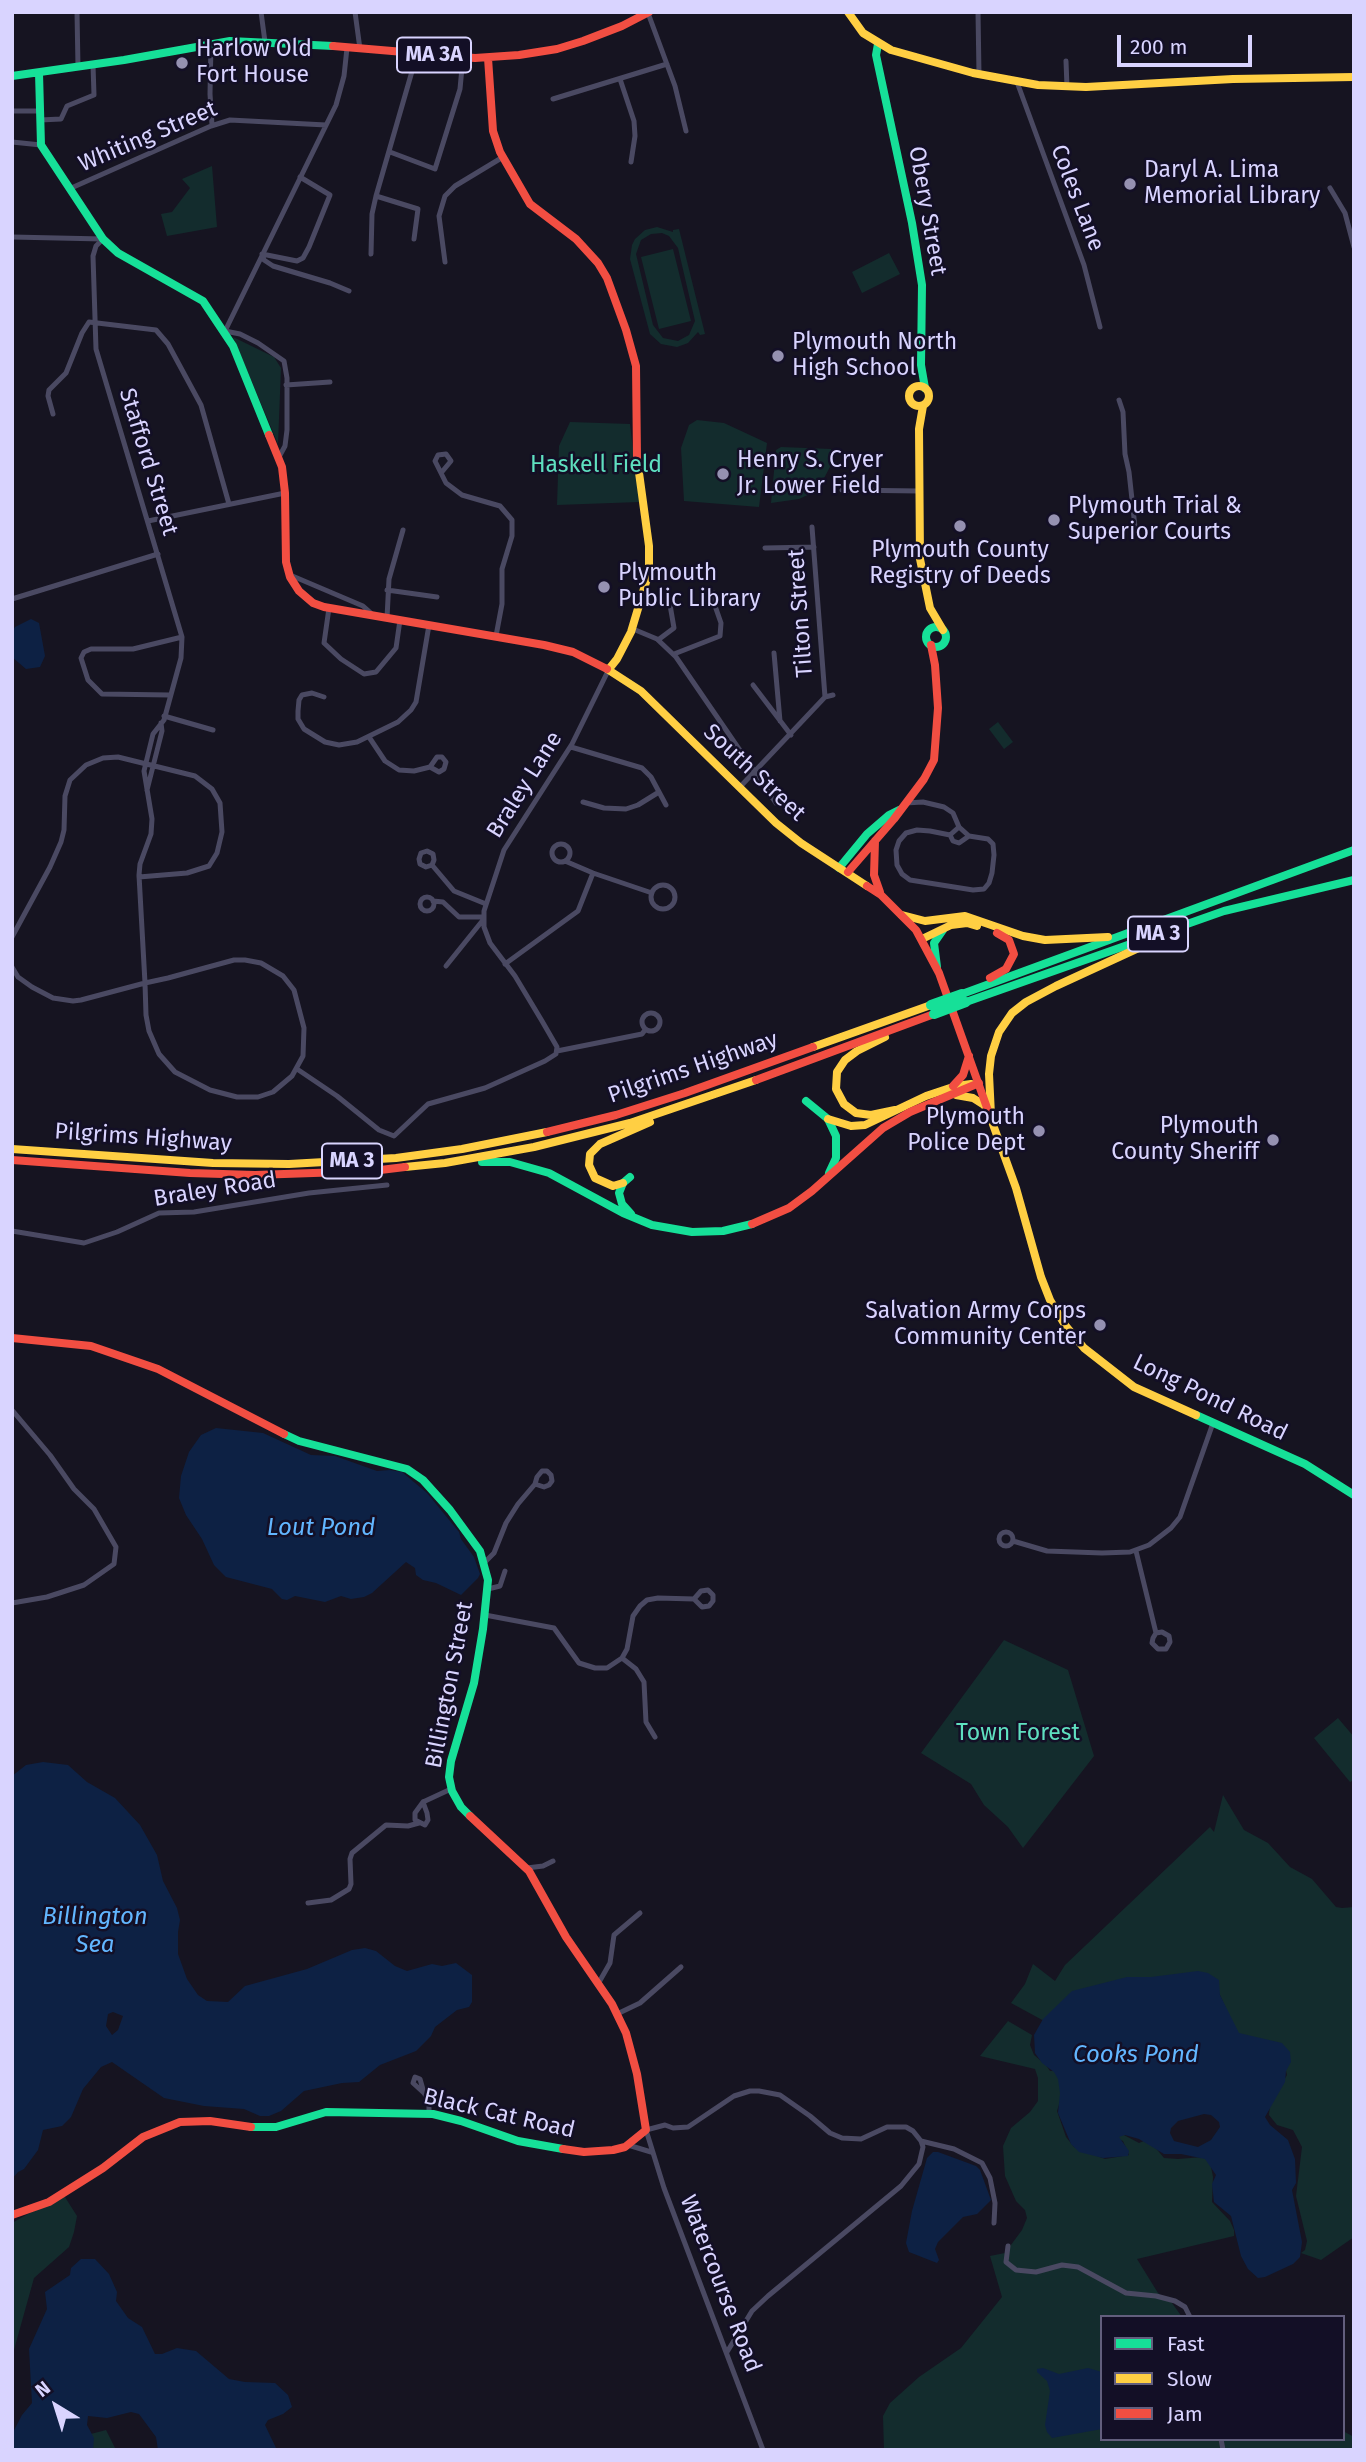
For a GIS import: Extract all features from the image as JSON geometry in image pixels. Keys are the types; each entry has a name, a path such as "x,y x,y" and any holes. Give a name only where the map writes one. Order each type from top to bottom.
{"main road":[{"name":"MA 3A","path":"12,76 234,41 488,58 538,53 570,46 617,29 648,12"},
{"path":"848,12 860,30 883,46 979,74 1017,82 1067,87 1233,79 1354,77"},
{"name":"Obery Street","path":"883,46 880,66 914,229 922,285 920,388 929,399 918,405"},
{"path":"488,58 493,131 503,157 530,204 576,239 607,278 637,371 637,457 650,568 633,629 617,659 608,669"},
{"path":"39,73 41,145 103,239 133,262 199,298 225,331 242,365 282,467 285,550 290,576"},
{"name":"Obery Street","path":"920,388 909,395 918,405 920,559 931,623 926,639 935,646"},
{"name":"South Street","path":"290,576 303,595 313,603 564,649 608,669 641,691 776,823 881,895 902,915 922,939 937,967 979,1083"},
{"name":"Obery Street","path":"930,608 946,639 935,646"},
{"path":"928,631 937,627 943,630"},
{"name":"Obery Street","path":"843,870 894,820 926,777 935,756 938,729 935,646"},
{"name":"Obery Street","path":"843,870 867,834 902,806"},
{"path":"875,841 874,875 881,895"},
{"name":"Pilgrims Highway","path":"12,1149 203,1162 289,1164 396,1158 462,1149 559,1130 628,1111 932,1010 1125,934 1354,850"},
{"name":"Pilgrims Highway","path":"964,998 1224,911 1354,880"},
{"path":"991,1115 991,1056 999,1032 1018,1008 1056,986 1224,911"},
{"path":"902,915 919,920 965,916 1023,936 1050,941 1125,934"},
{"path":"922,939 925,929 933,920"},
{"path":"922,939 949,925 969,923 1002,935 1011,943 1013,960 1006,969 964,998"},
{"path":"937,967 935,941 949,925"},
{"name":"Pilgrims Highway","path":"12,1160 255,1175 372,1171 435,1164 572,1139 663,1112 914,1021 932,1010"},
{"path":"914,1021 845,1060 837,1072 836,1089 839,1097 850,1109 871,1115 979,1083"},
{"path":"435,1164 499,1162 536,1168 561,1178 640,1220 664,1228 692,1232 734,1229 767,1219 789,1208 823,1182 883,1128 949,1092 963,1075 969,1056"},
{"name":"Long Pond Road","path":"979,1083 1049,1298 1065,1325 1084,1348 1125,1381 1153,1397 1312,1468 1354,1495"},
{"path":"640,1220 622,1204 620,1193 627,1180 613,1186 593,1175 589,1159 595,1148 728,1090"},
{"path":"949,1092 971,1097 984,1105 991,1115"},
{"path":"806,1101 828,1119 851,1126 872,1123 895,1110"},
{"path":"823,1182 834,1165 838,1150 836,1136 828,1119"},
{"name":"Billington Street","path":"12,1338 80,1344 158,1369 299,1441 407,1469 423,1480 450,1510 474,1541 485,1562 488,1590 470,1698 451,1761 451,1789 461,1807 527,1868 566,1937 617,2014 626,2033 637,2074 646,2130"},
{"name":"Black Cat Road","path":"12,2215 54,2199 103,2168 143,2137 172,2123 210,2121 261,2129 326,2112 429,2114 461,2121 535,2145 597,2152 628,2145 646,2130"}],"street":[{"path":"78,12 78,67"},
{"path":"261,12 265,42"},
{"path":"355,12 360,49"},
{"path":"648,12 679,100 686,131"},
{"path":"978,12 979,74"},
{"path":"211,43 212,125"},
{"path":"279,458 285,446 287,430 286,366 281,358 258,343 240,334 225,331 340,94 347,48"},
{"path":"371,254 372,214 376,196 418,54"},
{"path":"390,152 435,169 460,89 463,57"},
{"path":"1066,61 1067,87"},
{"path":"553,99 667,64"},
{"path":"12,111 61,119 67,106 94,95 93,65"},
{"path":"620,79 634,125 631,162"},
{"name":"Coles Lane","path":"1017,82 1084,265 1100,327"},
{"name":"Whiting Street","path":"69,189 212,125 230,120 326,125"},
{"path":"12,142 41,145"},
{"path":"445,262 439,216 445,196 455,186 503,157"},
{"path":"262,254 297,261 303,258 309,247 330,195 300,177"},
{"path":"1330,188 1349,223 1354,247"},
{"path":"376,196 418,209 415,239"},
{"path":"12,237 103,239"},
{"name":"Stafford Street","path":"103,239 96,246 93,256 99,363 182,638 181,658 161,723"},
{"path":"262,254 264,260 273,266 330,283 349,292"},
{"path":"53,414 48,399 49,390 66,373 89,322 150,328 159,332 204,412 229,504"},
{"path":"286,385 330,382"},
{"path":"1119,400 1123,412 1125,454 1138,533"},
{"path":"441,473 454,491 497,505 505,510 512,520 512,536 502,569 502,611 496,636"},
{"path":"842,490 920,491"},
{"path":"148,522 285,493"},
{"name":"Tilton Street","path":"812,527 825,697"},
{"path":"387,618 387,590 403,530"},
{"path":"765,548 814,547"},
{"path":"12,599 158,554"},
{"name":"South Street","path":"290,576 363,606 373,616"},
{"path":"387,590 438,597"},
{"path":"674,654 720,636 714,593"},
{"path":"658,640 674,628 669,599"},
{"path":"329,608 324,643 341,659 364,674 376,672 396,648 400,620"},
{"path":"324,697 307,693 299,700 298,719 308,733 325,742 339,745 369,737 398,722 414,707 429,625"},
{"path":"633,629 658,640 674,654 776,803"},
{"path":"170,695 102,694 88,680 81,658 84,652 91,649 133,649 182,638"},
{"path":"774,653 780,721"},
{"name":"Braley Lane","path":"483,918 504,850 571,747 608,669"},
{"path":"753,685 791,735"},
{"path":"739,788 825,697 832,695"},
{"path":"164,716 213,730"},
{"path":"12,967 24,983 53,998 81,1000 145,983 234,960 253,961 269,966 289,982 300,1009 304,1038 303,1056 297,1069 278,1089 266,1095 250,1098 220,1093 183,1078 163,1061 151,1039 146,1015 145,983 139,877 139,863 152,828 144,763 153,734 161,723"},
{"path":"147,790 162,731 161,723"},
{"path":"369,737 382,758 396,769 409,771 430,767"},
{"path":"571,747 642,768 651,778 666,805"},
{"path":"12,937 61,842 65,796 70,780 86,765 103,758 118,757 195,776 208,784 220,803 222,832 215,858 206,867 181,874 139,877"},
{"path":"583,802 604,808 626,809 638,806 659,792"},
{"path":"902,806 929,803 944,807 953,813 959,827 969,836 988,839 993,844 994,855 992,873 984,888 973,890 910,880 902,874 897,865 896,853 898,843 904,835 921,830 950,835"},
{"path":"950,835 959,827"},
{"path":"950,835 953,841 959,843 969,836"},
{"path":"565,861 652,893"},
{"path":"432,865 454,891 486,904"},
{"path":"505,964 578,911 593,873"},
{"path":"664,885 672,888 676,899 672,906 660,909 652,901 652,893 657,887 664,885"},
{"path":"433,901 443,902 459,917 483,918"},
{"path":"483,918 486,934 555,1042 557,1051"},
{"path":"446,966 483,918"},
{"path":"297,1069 379,1130 394,1136 428,1104 485,1088 545,1062 557,1051 642,1034 646,1030"},
{"name":"Braley Road","path":"12,1231 84,1243 159,1213 201,1211 309,1193 387,1185"},
{"path":"12,1410 50,1455 74,1489 94,1509 116,1547 114,1564 85,1585 47,1597 12,1603"},
{"path":"1013,1541 1047,1551 1117,1553 1136,1551 1158,1539 1178,1521 1213,1423"},
{"path":"485,1562 494,1553 515,1508 535,1484"},
{"path":"1136,1551 1156,1633"},
{"path":"488,1590 500,1586 505,1571"},
{"path":"485,1615 554,1628 579,1663 594,1668 607,1668 622,1658 627,1649 633,1616 639,1606 647,1600 658,1598 694,1599"},
{"path":"622,1658 636,1669 645,1689 646,1722 655,1737"},
{"path":"423,1802 428,1820 425,1825 415,1820 415,1813 423,1802 451,1789"},
{"path":"309,1903 331,1900 349,1889 349,1859 352,1853 386,1825 414,1826 419,1823"},
{"path":"527,1868 543,1866 553,1861"},
{"path":"598,1984 610,1963 614,1935 639,1913"},
{"path":"617,2014 640,2003 681,1967"},
{"path":"646,2130 665,2125 683,2129 734,2096 750,2091 780,2095 830,2133 842,2138 861,2139 887,2127 909,2128 921,2141 954,2149 982,2163 990,2178 995,2203 994,2223"},
{"path":"424,2093 429,2100 429,2114"},
{"name":"Watercourse Road","path":"646,2130 651,2152 763,2450"},
{"path":"727,2352 752,2311 768,2295 895,2192 914,2172 922,2154 921,2141"},
{"name":"Black Cat Road","path":"628,2145 651,2152"},
{"path":"1008,2246 1006,2262 1016,2270 1036,2272 1062,2265 1078,2267 1126,2293 1175,2301 1185,2307 1190,2315"}],"green space":[{"path":"212,166 217,227 167,236 161,214 172,212 190,188 182,179"},
{"path":"657,227 673,232 679,229 705,334 700,335 698,332 688,343 677,347 661,344 650,334 630,259 635,239 645,230","holes":["662,233 669,236 678,248 695,321 689,335 678,341 663,338 653,325 636,254 641,240 651,234"]},
{"path":"673,249 691,321 659,329 641,257"},
{"path":"889,253 900,274 862,293 852,272"},
{"path":"233,337 274,357 281,368 278,444"},
{"name":"Henry S. Cryer Jr. Lower Field","path":"697,420 724,423 767,443 759,507 684,501 681,448 689,425"},
{"name":"Haskell Field","path":"570,422 630,424 639,502 557,505 559,446"},
{"path":"781,447 831,449 832,463 821,484 812,493 799,499 771,503 776,450"},
{"path":"998,722 1013,742 1004,749 989,729"},
{"name":"Town Forest","path":"1004,1640 1068,1670 1094,1756 1023,1848 1008,1827 984,1805 971,1784 921,1753"},
{"path":"1338,1718 1354,1737 1354,1780 1350,1782 1314,1738"},
{"path":"1223,1795 1244,1830 1268,1843 1290,1867 1312,1879 1336,1907 1354,1907 1354,2237 1321,2260 1301,2253 1305,2250 1307,2241 1296,2196 1302,2147 1293,2130 1277,2125 1269,2115 1270,2105 1287,2075 1283,2058 1236,2032 1220,1995 1213,1986 1046,2022 1011,2003 1025,1984 1033,1964 1055,1981 1065,1965 1210,1827 1214,1832"},
{"path":"1008,2021 1032,2035 1030,2045 1034,2055 1050,2071 1056,2071 1060,2078 1062,2095 1057,2111 1066,2137 1074,2147 1105,2159 1129,2155 1123,2141 1114,2137 1122,2134 1139,2143 1144,2141 1154,2146 1164,2158 1203,2157 1210,2162 1213,2177 1212,2202 1230,2221 1234,2230 1234,2236 1137,2259 1158,2293 1172,2303 1181,2315 1100,2315 1100,2441 1345,2441 1345,2432 1354,2437 1354,2450 884,2450 883,2416 890,2403 919,2377 961,2348 1002,2297 990,2256 1005,2253 1022,2230 1027,2218 1005,2176 1003,2146 1011,2128 1030,2112 1038,2101 1038,2078 1035,2069 980,2056"},
{"path":"63,2194 77,2216 74,2232 69,2247 34,2278 12,2357 12,2223"},
{"path":"106,2430 116,2450 88,2450 87,2435"}],"water":[{"path":"31,619 39,623 45,656 40,667 26,669 12,657 12,632 15,627"},
{"name":"Lout Pond","path":"216,1428 263,1433 311,1455 335,1456 377,1471 402,1472 427,1493 459,1532 474,1557 480,1574 478,1578 461,1595 423,1580 416,1575 415,1568 406,1562 364,1597 351,1599 341,1596 325,1602 295,1596 282,1599 272,1589 226,1577 214,1565 179,1498 181,1476 189,1452 201,1435"},
{"name":"Billington Sea","path":"43,1762 68,1765 87,1782 115,1798 140,1825 157,1855 163,1881 177,1908 180,1920 178,1954 187,1979 198,1995 207,2001 228,2002 245,1986 307,1969 352,1950 365,1948 376,1951 395,1966 407,1971 432,1964 442,1966 456,1963 472,1975 472,2002 469,2007 457,2010 435,2027 431,2036 416,2051 380,2065 359,2082 304,2091 281,2111 269,2116 260,2116 244,2109 204,2106 164,2098 112,2062 101,2067 83,2089 71,2117 62,2126 43,2130 38,2150 24,2169 12,2179 12,1776 26,1765","holes":["113,2012 123,2016 118,2030 112,2035 106,2026 108,2014"]},
{"name":"Cooks Pond","path":"1198,1971 1208,1973 1219,1980 1220,1995 1239,2033 1282,2043 1290,2052 1291,2062 1286,2071 1285,2082 1265,2117 1270,2125 1288,2140 1295,2159 1296,2183 1292,2190 1302,2242 1300,2257 1293,2264 1265,2277 1258,2278 1248,2269 1241,2256 1231,2216 1214,2202 1212,2184 1216,2175 1205,2159 1164,2154 1139,2139 1125,2135 1119,2137 1129,2151 1128,2156 1103,2158 1079,2152 1071,2144 1058,2113 1058,2079 1035,2053 1034,2035 1043,2019 1072,1991 1127,1977","holes":["1204,2114 1211,2115 1219,2122 1220,2127 1211,2140 1198,2147 1174,2141 1170,2133 1178,2121"]},
{"path":"933,2152 976,2166 991,2200 977,2214 963,2217 938,2242 935,2249 939,2260 937,2263 909,2252 906,2243 927,2158"},
{"path":"81,2259 95,2259 109,2274 117,2292 116,2301 128,2318 142,2327 155,2354 177,2348 196,2351 229,2379 275,2383 288,2395 292,2407 268,2420 265,2425 277,2450 158,2450 156,2437 139,2414 131,2412 107,2418 88,2416 87,2425 94,2438 93,2450 12,2450 12,2434 32,2403 29,2349 47,2309 45,2292 70,2275 71,2268"},
{"path":"1043,2368 1059,2374 1088,2368 1100,2371 1100,2429 1052,2438 1045,2425 1050,2391 1047,2381 1037,2369"}],"traffic: fast":[{"path":"12,76 230,41 333,46"},
{"path":"878,44 876,55 912,223 922,285 921,365 925,388"},
{"path":"39,73 41,145 103,239 118,253 203,301 233,346 269,435"},
{"path":"936,627 943,630 946,637 943,644 936,647 929,644 926,637 929,630 936,627"},
{"path":"839,868 867,834 899,810"},
{"path":"962,994 1354,850"},
{"path":"966,1002 1224,911 1354,880"},
{"path":"937,967 934,943 943,930"},
{"path":"931,1005 962,994"},
{"path":"934,1014 966,1002"},
{"path":"806,1101 828,1119 836,1136 836,1158 829,1173"},
{"path":"482,1162 510,1162 549,1173 623,1213 652,1225 692,1232 723,1231 752,1224"},
{"path":"630,1177 623,1183 619,1193 622,1204 631,1214"},
{"path":"1196,1415 1305,1464 1354,1495"},
{"path":"284,1434 299,1441 407,1469 423,1480 450,1510 480,1551 488,1580 483,1629 474,1683 451,1761 449,1777 452,1791 470,1816"},
{"path":"251,2127 276,2127 326,2112 433,2114 518,2141 563,2149"}],"traffic: slow":[{"path":"848,12 863,33 891,50 973,73 1038,85 1086,87 1233,79 1354,77"},
{"path":"919,386 926,389 929,396 926,403 919,406 912,403 909,396 912,389 919,386"},
{"path":"923,406 919,429 920,559 930,608 943,630"},
{"path":"609,669 631,632 649,572 649,546 637,458"},
{"path":"607,669 641,691 776,823 801,843 867,886"},
{"path":"902,915 925,921 965,916 1023,936 1045,940 1108,937"},
{"path":"922,939 951,925 967,923 977,926"},
{"path":"991,1115 991,1056 999,1032 1012,1013 1056,986 1158,939"},
{"path":"813,1047 931,1005"},
{"path":"885,1037 845,1060 837,1072 836,1089 844,1104 856,1113 871,1115 895,1110"},
{"path":"405,1167 445,1163 534,1147 630,1123 756,1080"},
{"path":"828,1119 851,1126 865,1125 926,1096 971,1084"},
{"path":"956,1095 973,1098 990,1113"},
{"path":"991,1119 1016,1188 1041,1277 1050,1300 1065,1325 1084,1348 1134,1387 1196,1415"},
{"path":"623,1183 613,1186 595,1178 589,1165 590,1154 600,1144 650,1122"},
{"path":"12,1149 213,1163 289,1164 396,1158 462,1149 547,1132"}],"traffic: jam":[{"path":"333,46 475,58 519,55 557,49 583,41 649,12"},
{"path":"488,58 493,131 500,152 530,204 576,239 598,263 607,278 636,366 637,458"},
{"path":"269,435 282,467 286,562 290,577 299,591 313,603 544,645 573,652 607,669"},
{"path":"848,872 894,819 924,779 934,760 938,708 931,645"},
{"path":"875,841 874,875 880,892"},
{"path":"867,886 881,895 916,930 939,973 991,1119"},
{"path":"990,978 1006,969 1014,954 1009,940 997,933"},
{"path":"756,1080 934,1014"},
{"path":"547,1132 616,1115 685,1093 813,1047"},
{"path":"953,1086 963,1075 969,1056"},
{"path":"752,1224 789,1208 883,1128 910,1112 979,1083"},
{"path":"12,1160 255,1175 372,1171 405,1167"},
{"path":"12,1338 91,1346 158,1369 284,1434"},
{"path":"470,1816 529,1871 566,1937 612,2004 626,2033 637,2074 646,2130 625,2147 613,2150 584,2152 563,2149"},
{"path":"12,2215 49,2202 103,2168 143,2137 180,2122 210,2121 251,2127"}],"place":[{"name":"Harlow Old Fort House","path":"182,63"},
{"name":"Daryl A. Lima Memorial Library","path":"1130,184"},
{"name":"Plymouth North High School","path":"778,356"},
{"name":"Henry S. Cryer Jr. Lower Field","path":"723,474"},
{"name":"Plymouth Trial & Superior Courts","path":"1054,520"},
{"name":"Plymouth County Registry of Deeds","path":"960,526"},
{"name":"Plymouth Public Library","path":"604,587"},
{"name":"Plymouth Police Dept","path":"1039,1131"},
{"name":"Plymouth County Sheriff","path":"1273,1140"},
{"name":"Salvation Army Corps Community Center","path":"1100,1325"}]}
